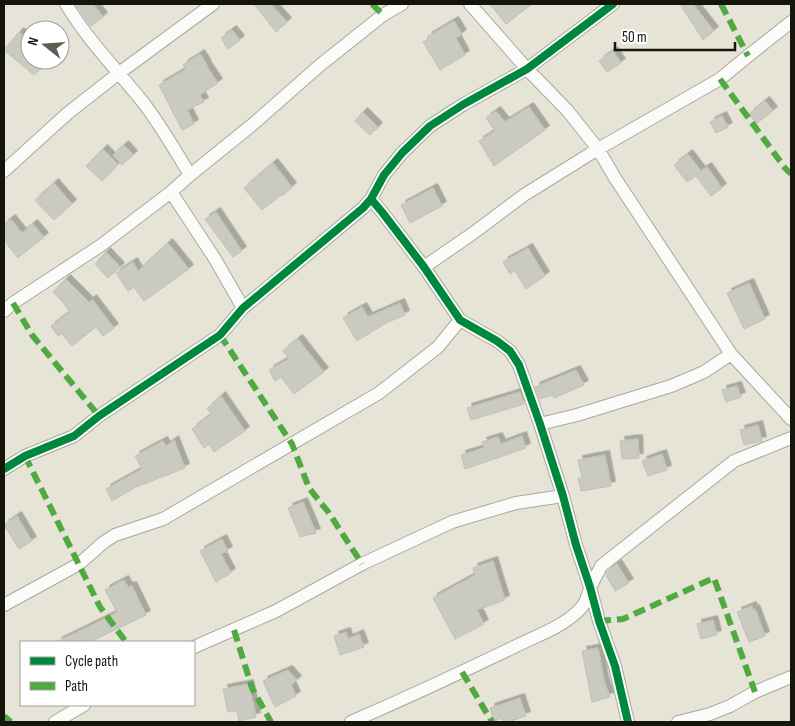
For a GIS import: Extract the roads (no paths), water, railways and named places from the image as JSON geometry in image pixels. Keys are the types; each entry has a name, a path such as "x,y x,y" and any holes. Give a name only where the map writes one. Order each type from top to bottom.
{"street":[{"path":"66,4 76,20 144,103 190,175"},
{"path":"4,171 68,114 119,73 213,4"},
{"path":"4,311 13,303 100,246 172,192 326,60 382,15 402,4"},
{"path":"470,4 527,69 567,110 598,149 615,178 731,354 791,419"},
{"path":"4,469 25,456 74,436 99,416 220,335 243,308 355,216 371,199 384,175 402,153 430,126 464,104 527,69 613,4"},
{"path":"424,267 524,195 598,149 720,79 791,22"},
{"path":"172,192 215,259 243,308"},
{"path":"371,199 424,267 460,320 497,340 510,351 519,365 564,496 576,545 615,666 628,722"},
{"path":"4,605 79,564 115,535 163,519 379,393 438,347 460,320"},
{"path":"540,424 671,386 704,372 731,354"},
{"path":"351,722 566,622 586,601 590,587 601,566 734,461 791,438"},
{"path":"195,647 276,611 362,564 452,522 516,503 564,496"},
{"path":"678,722 710,714 791,677"},
{"path":"55,722 82,706"}]}
